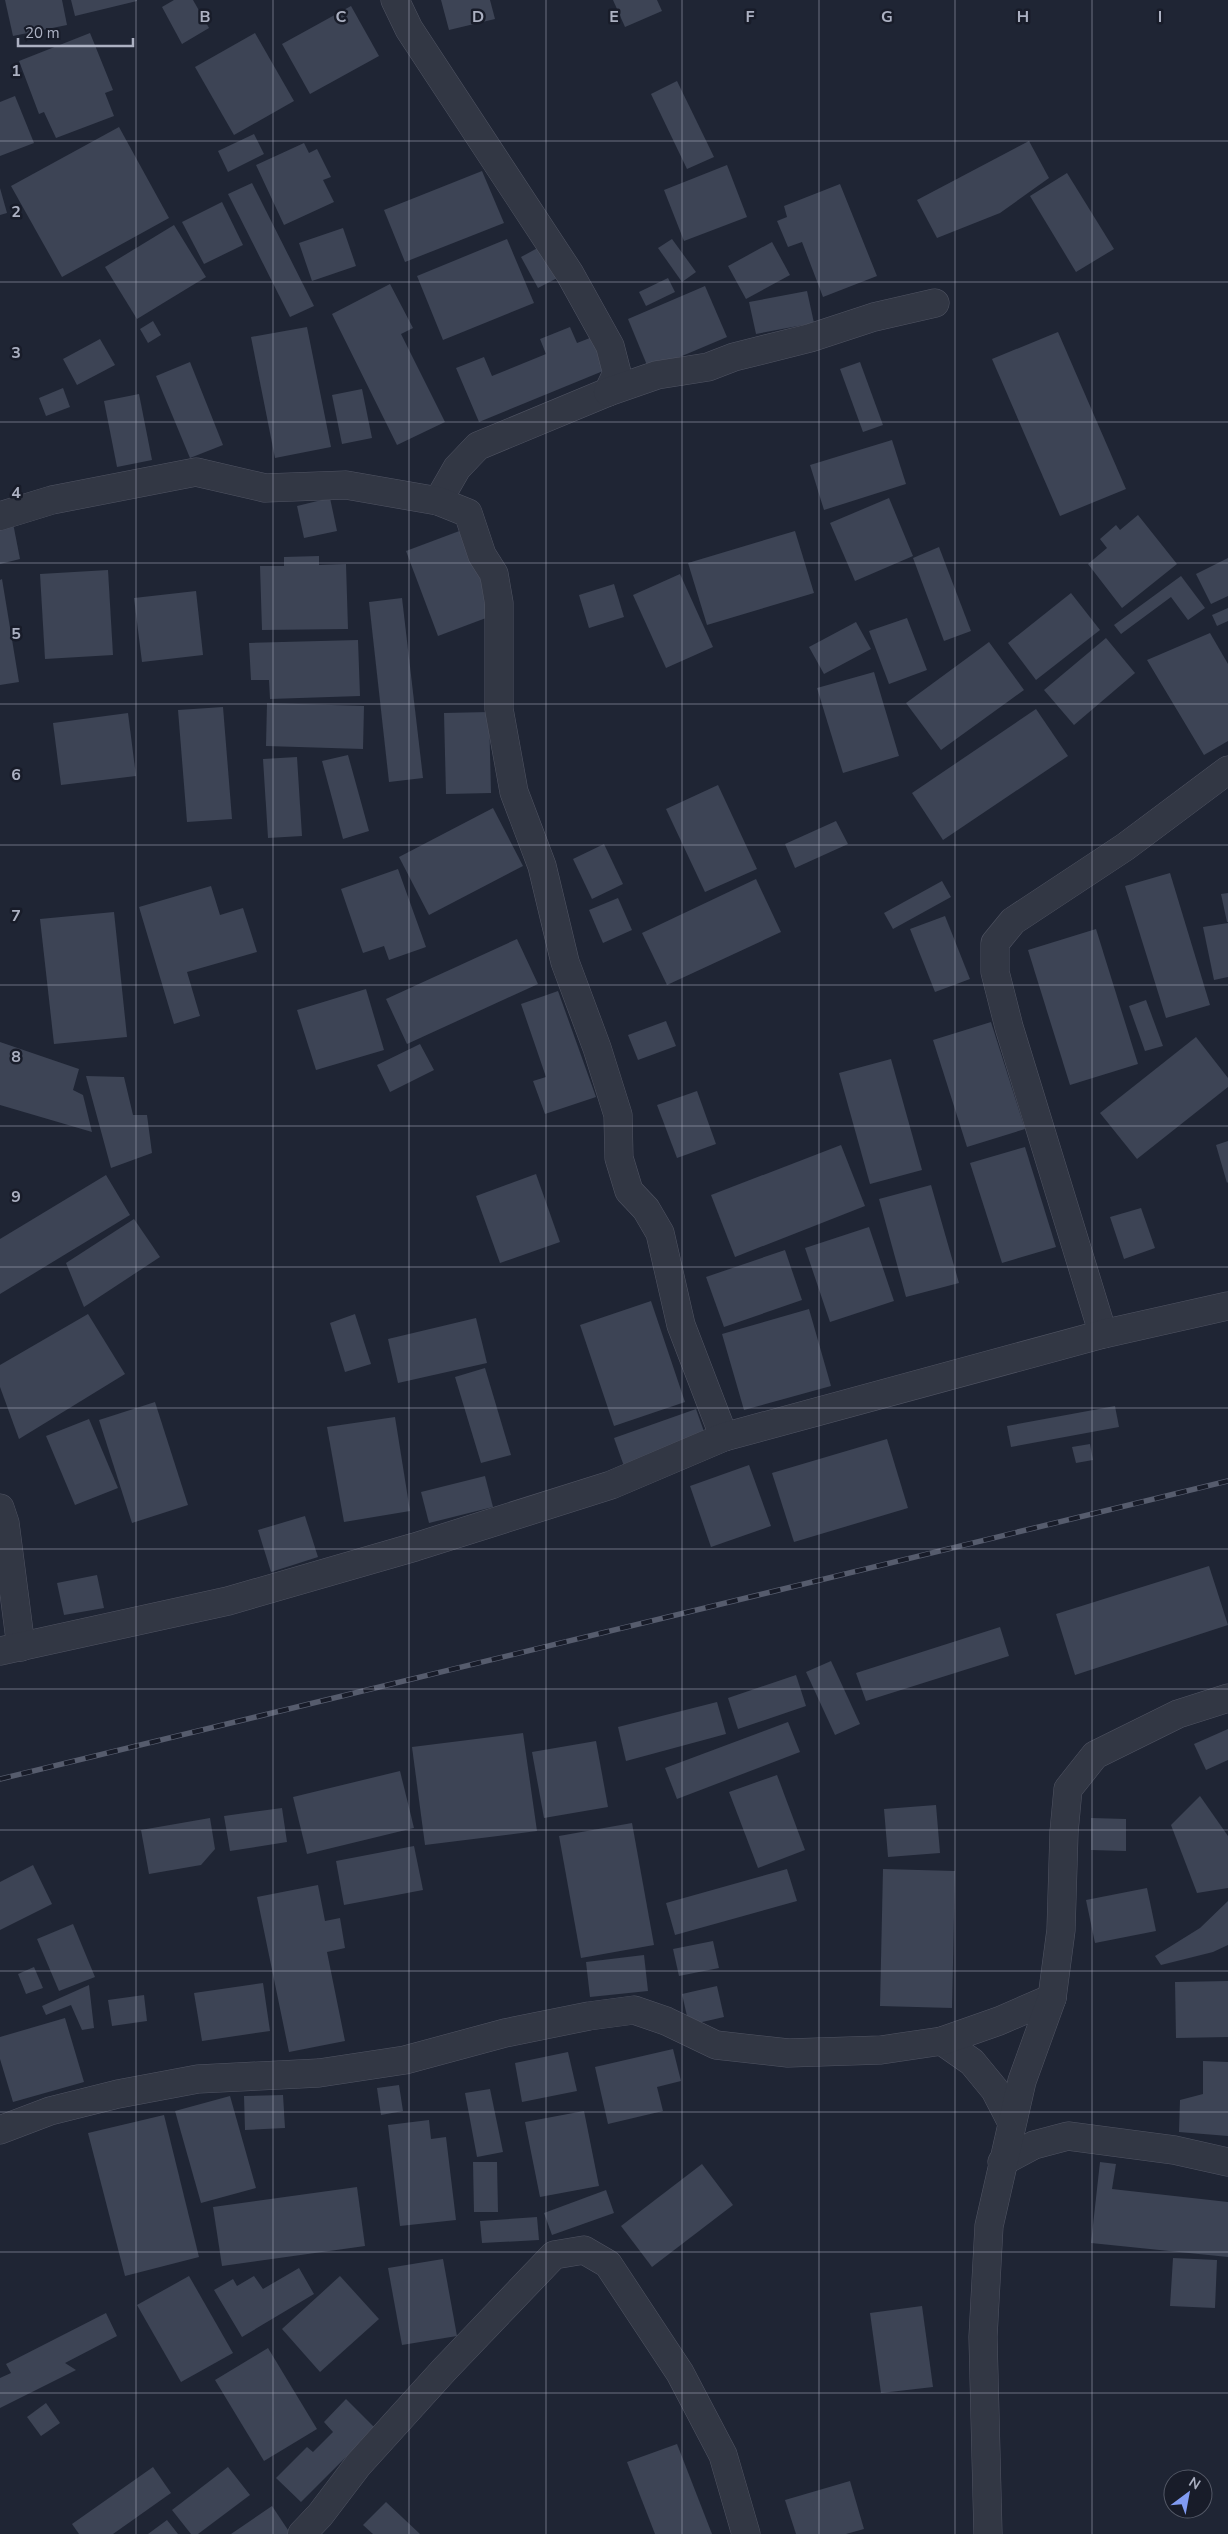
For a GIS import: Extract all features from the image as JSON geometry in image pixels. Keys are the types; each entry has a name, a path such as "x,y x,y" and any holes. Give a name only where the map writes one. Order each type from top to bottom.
{"street":[{"path":"396,0 409,29 570,274 610,346 617,373 608,392"},
{"path":"438,501 457,468 478,446 608,392 657,375 708,367 734,357 810,338 874,317 935,303"},
{"path":"0,516 52,500 196,472 265,488 346,485 438,501 468,513 482,555 494,574 499,603 499,709 514,792 542,866 566,962 598,1048 618,1116 619,1158 629,1190 646,1209 660,1233 681,1325 724,1437"},
{"path":"1103,1334 1010,1027 995,972 995,943 1012,921 1124,847 1228,770"},
{"path":"0,1508 5,1524 10,1649 228,1601 415,1547 611,1485 724,1437 1103,1334 1228,1306"},
{"path":"988,2534 983,2337 989,2226 1002,2162 1022,2081 1052,1998 1061,1930 1064,1832 1068,1788 1095,1755 1178,1714 1228,1698"},
{"path":"0,2130 50,2111 118,2094 198,2079 319,2072 405,2060 506,2033 589,2016 634,2010 666,2021 716,2045 788,2053 881,2050 942,2041 999,2021 1052,1998"},
{"path":"942,2041 972,2062 995,2090 1012,2121"},
{"path":"1002,2162 1034,2146 1068,2136 1174,2150 1228,2162"},
{"path":"302,2534 320,2516 358,2465 431,2384 554,2255 584,2250 608,2264 680,2373 723,2455 746,2534"}],"building":[{"path":"5,0 62,0 67,25 13,36"},
{"path":"71,0 137,0 137,1 75,16"},
{"path":"174,0 193,0 209,28 182,44 162,7"},
{"path":"441,0 490,0 495,19 449,30"},
{"path":"613,0 657,0 662,11 625,27"},
{"path":"351,6 379,56 310,94 282,44"},
{"path":"90,33 113,90 105,93 114,116 56,138 44,112 39,114 19,61"},
{"path":"255,33 294,101 234,135 195,67"},
{"path":"677,81 714,157 687,169 651,94"},
{"path":"15,96 34,143 0,156 0,102"},
{"path":"119,127 169,218 62,277 11,186"},
{"path":"254,134 264,154 228,172 218,151"},
{"path":"1029,141 1049,178 1000,213 937,238 917,200"},
{"path":"304,143 309,153 317,149 331,177 323,180 334,202 284,225 256,165"},
{"path":"727,165 747,217 684,241 664,190"},
{"path":"482,171 504,223 405,262 384,210"},
{"path":"1067,173 1114,249 1076,272 1030,196"},
{"path":"252,183 314,306 290,317 228,194"},
{"path":"840,184 877,276 823,297 802,242 788,247 777,221 787,217 784,206"},
{"path":"0,188 7,213 0,215"},
{"path":"222,202 243,245 204,264 182,222"},
{"path":"174,225 206,277 137,319 105,267"},
{"path":"343,228 356,266 312,281 299,243"},
{"path":"507,239 534,303 443,340 417,276"},
{"path":"672,239 696,272 682,282 658,248"},
{"path":"772,242 790,275 746,299 728,266"},
{"path":"545,244 563,275 538,288 521,257"},
{"path":"668,278 675,292 646,306 639,292"},
{"path":"390,284 413,328 401,334 445,422 397,445 332,314"},
{"path":"705,286 727,337 649,370 628,319"},
{"path":"807,291 814,323 756,334 749,302"},
{"path":"153,321 161,335 148,343 140,329"},
{"path":"307,327 331,447 275,458 251,337"},
{"path":"570,327 577,343 595,336 608,369 479,422 456,368 484,357 492,376 546,354 540,339"},
{"path":"1058,332 1126,489 1060,516 992,359"},
{"path":"100,339 115,365 77,385 63,359"},
{"path":"190,362 223,445 190,458 156,376"},
{"path":"860,362 883,425 863,432 840,369"},
{"path":"63,388 70,407 46,416 39,398"},
{"path":"362,389 372,438 342,444 332,395"},
{"path":"139,394 152,460 117,467 104,401"},
{"path":"892,440 906,484 824,510 810,465"},
{"path":"330,498 337,531 304,538 297,506"},
{"path":"889,498 913,556 855,581 830,523"},
{"path":"1138,515 1177,564 1122,608 1088,564 1107,548 1100,539 1116,525 1120,530"},
{"path":"13,523 20,559 0,564 0,526"},
{"path":"462,530 494,615 438,636 406,551"},
{"path":"795,531 814,593 707,625 688,563"},
{"path":"939,547 971,631 944,641 913,558"},
{"path":"319,556 319,565 346,564 348,629 262,630 260,566 284,566 284,557"},
{"path":"1228,558 1228,596 1211,604 1196,574"},
{"path":"108,570 113,655 45,659 40,574"},
{"path":"680,574 713,647 666,668 633,595"},
{"path":"1181,576 1205,608 1188,620 1171,597 1121,634 1114,625"},
{"path":"2,579 19,682 0,685 0,580"},
{"path":"614,584 624,617 589,628 579,595"},
{"path":"196,591 203,655 142,662 134,598"},
{"path":"1071,593 1100,630 1036,680 1008,643"},
{"path":"402,598 423,778 389,782 369,602"},
{"path":"1228,608 1228,621 1217,626 1212,615"},
{"path":"907,618 927,670 889,684 869,631"},
{"path":"856,622 871,649 824,674 809,647"},
{"path":"1210,633 1228,664 1228,741 1204,755 1147,660"},
{"path":"1106,638 1135,673 1074,725 1044,690"},
{"path":"358,640 360,696 270,699 269,680 251,680 249,643"},
{"path":"989,642 1024,690 941,750 906,703"},
{"path":"874,672 899,756 843,773 817,688"},
{"path":"267,703 364,706 363,749 266,746"},
{"path":"223,707 232,819 187,822 178,710"},
{"path":"1036,709 1068,756 943,840 912,793"},
{"path":"489,712 491,793 446,794 444,713"},
{"path":"128,713 136,776 61,785 53,723"},
{"path":"348,755 369,831 343,839 322,761"},
{"path":"297,757 302,836 268,838 263,759"},
{"path":"718,785 757,869 705,892 666,809"},
{"path":"493,808 523,866 429,915 399,857"},
{"path":"836,821 848,844 795,868 785,844"},
{"path":"604,844 623,884 592,899 573,859"},
{"path":"398,869 426,947 389,960 384,946 363,953 341,889"},
{"path":"1170,873 1210,1005 1166,1018 1125,886"},
{"path":"756,879 781,932 667,985 642,933"},
{"path":"942,881 951,897 893,929 884,913"},
{"path":"211,886 220,915 243,908 257,952 187,972 200,1016 174,1024 139,907"},
{"path":"1228,893 1228,922 1227,922 1221,894"},
{"path":"618,898 632,930 603,943 589,910"},
{"path":"114,912 127,1037 54,1044 40,919"},
{"path":"945,916 970,979 935,992 910,929"},
{"path":"1228,923 1228,977 1214,980 1203,927"},
{"path":"1096,929 1138,1064 1070,1085 1028,950"},
{"path":"517,939 538,984 407,1044 386,999"},
{"path":"366,989 384,1050 316,1070 297,1010"},
{"path":"558,991 596,1097 545,1114 533,1081 546,1077 521,1004"},
{"path":"1146,1000 1163,1046 1145,1051 1129,1006"},
{"path":"666,1021 676,1046 638,1060 628,1035"},
{"path":"991,1022 1025,1129 967,1147 933,1040"},
{"path":"1196,1037 1228,1078 1228,1087 1137,1159 1100,1113"},
{"path":"0,1042 79,1069 73,1090 83,1095 92,1132 0,1105"},
{"path":"420,1044 434,1070 390,1092 377,1065"},
{"path":"891,1059 922,1170 870,1184 839,1073"},
{"path":"86,1076 124,1077 133,1115 147,1115 152,1153 111,1168"},
{"path":"697,1091 716,1144 677,1158 657,1105"},
{"path":"1228,1141 1228,1182 1227,1183 1216,1145"},
{"path":"841,1145 865,1206 735,1257 711,1195"},
{"path":"1025,1147 1056,1247 1002,1263 970,1163"},
{"path":"536,1174 560,1242 500,1263 476,1196"},
{"path":"106,1175 130,1215 0,1294 0,1239"},
{"path":"931,1185 959,1283 906,1297 879,1199"},
{"path":"1141,1208 1155,1248 1124,1259 1110,1217"},
{"path":"134,1219 160,1257 84,1307 66,1263"},
{"path":"869,1227 894,1301 830,1322 805,1248"},
{"path":"785,1250 802,1300 724,1327 706,1277"},
{"path":"651,1301 685,1402 614,1426 580,1325"},
{"path":"809,1309 831,1386 744,1410 722,1334"},
{"path":"88,1314 125,1374 19,1439 0,1387 0,1365"},
{"path":"355,1314 371,1364 345,1372 330,1323"},
{"path":"476,1318 487,1363 398,1383 388,1339"},
{"path":"485,1368 511,1455 481,1463 455,1377"},
{"path":"155,1402 188,1505 132,1523 99,1420"},
{"path":"1115,1406 1119,1427 1011,1447 1007,1426"},
{"path":"696,1409 707,1440 625,1469 614,1438"},
{"path":"395,1417 410,1511 344,1522 327,1427"},
{"path":"89,1419 118,1488 75,1505 46,1436"},
{"path":"887,1439 908,1508 794,1542 772,1473"},
{"path":"1090,1444 1093,1460 1076,1463 1072,1447"},
{"path":"749,1465 771,1526 711,1547 690,1486"},
{"path":"485,1476 493,1507 429,1523 421,1492"},
{"path":"305,1516 318,1557 271,1572 258,1530"},
{"path":"1209,1566 1228,1625 1075,1675 1056,1614"},
{"path":"97,1575 104,1608 64,1615 57,1583"},
{"path":"1000,1627 1009,1656 866,1701 856,1673"},
{"path":"831,1661 860,1724 835,1735 806,1672"},
{"path":"796,1675 806,1706 738,1729 728,1698"},
{"path":"717,1702 726,1734 626,1761 618,1727"},
{"path":"788,1722 800,1752 677,1799 665,1768"},
{"path":"1228,1729 1228,1760 1206,1770 1194,1744"},
{"path":"523,1733 537,1831 425,1845 412,1747"},
{"path":"596,1741 608,1807 544,1818 532,1752"},
{"path":"400,1771 414,1828 307,1854 293,1797"},
{"path":"777,1775 805,1850 758,1868 729,1792"},
{"path":"1200,1796 1228,1836 1228,1888 1197,1893 1171,1825"},
{"path":"936,1805 940,1853 888,1857 884,1809"},
{"path":"282,1808 287,1842 230,1851 224,1816"},
{"path":"210,1818 215,1849 201,1865 149,1874 141,1830"},
{"path":"1091,1818 1126,1819 1126,1851 1091,1850"},
{"path":"632,1823 654,1945 581,1958 559,1836"},
{"path":"414,1846 423,1890 344,1905 336,1861"},
{"path":"33,1865 52,1904 0,1930 0,1882"},
{"path":"787,1869 797,1901 675,1935 666,1903"},
{"path":"883,1869 955,1871 952,2008 880,2006"},
{"path":"318,1885 325,1921 340,1918 345,1948 327,1952 345,2041 289,2052 257,1897"},
{"path":"1147,1888 1156,1931 1095,1943 1086,1900"},
{"path":"1228,1901 1228,1945 1213,1952 1161,1965 1155,1956 1200,1928"},
{"path":"73,1924 95,1977 59,1991 37,1939"},
{"path":"713,1941 719,1968 679,1976 673,1949"},
{"path":"644,1955 648,1991 590,1997 586,1962"},
{"path":"34,1967 43,1988 26,1994 18,1974"},
{"path":"1228,1981 1228,2037 1176,2038 1175,1982"},
{"path":"263,1983 270,2031 202,2041 194,1993"},
{"path":"89,1985 94,2028 82,2030 71,2005 46,2015 42,2006"},
{"path":"717,1986 724,2017 689,2025 682,1994"},
{"path":"144,1995 147,2021 112,2026 108,2000"},
{"path":"65,2018 84,2082 13,2102 0,2059 0,2037"},
{"path":"673,2049 681,2081 657,2087 663,2111 608,2124 595,2067"},
{"path":"568,2052 577,2091 522,2102 515,2063"},
{"path":"1203,2061 1228,2062 1228,2136 1179,2132 1180,2100 1203,2094"},
{"path":"399,2085 403,2111 381,2115 377,2088"},
{"path":"490,2089 503,2152 477,2157 465,2093"},
{"path":"283,2095 285,2128 245,2130 244,2096"},
{"path":"230,2096 256,2188 201,2203 175,2111"},
{"path":"584,2111 599,2186 540,2197 525,2122"},
{"path":"164,2115 199,2257 125,2276 88,2133"},
{"path":"429,2120 431,2139 446,2137 456,2220 400,2226 388,2125"},
{"path":"473,2162 497,2162 498,2212 474,2212"},
{"path":"1100,2162 1116,2164 1112,2189 1228,2202 1228,2257 1091,2243"},
{"path":"702,2164 733,2205 652,2267 621,2226"},
{"path":"357,2187 365,2246 222,2266 213,2207"},
{"path":"606,2190 614,2213 552,2235 544,2213"},
{"path":"537,2217 539,2240 482,2243 480,2221"},
{"path":"1173,2258 1217,2260 1215,2308 1170,2306"},
{"path":"443,2259 457,2336 402,2345 388,2268"},
{"path":"299,2268 314,2294 242,2337 214,2290 233,2279 237,2286 254,2276 263,2289"},
{"path":"189,2276 233,2353 181,2382 137,2305"},
{"path":"340,2276 379,2319 320,2372 282,2329"},
{"path":"922,2306 933,2387 881,2393 870,2313"},
{"path":"106,2313 117,2336 65,2363 76,2370 0,2408 0,2378 11,2373 6,2364"},
{"path":"268,2348 317,2429 264,2461 215,2380"},
{"path":"346,2399 375,2428 301,2502 276,2478 307,2447 313,2452 333,2432 324,2422"},
{"path":"46,2403 60,2423 41,2436 27,2417"},
{"path":"677,2444 712,2534 655,2534 627,2462"},
{"path":"153,2467 171,2493 113,2534 79,2534 72,2524"},
{"path":"228,2467 250,2495 198,2534 191,2534 172,2510"},
{"path":"850,2481 864,2529 846,2534 796,2534 785,2500"},
{"path":"386,2502 420,2534 373,2534 363,2525"},
{"path":"272,2506 289,2534 231,2534"},
{"path":"167,2520 178,2534 148,2534"}],"railway":[{"path":"0,1779 1228,1481"}]}
